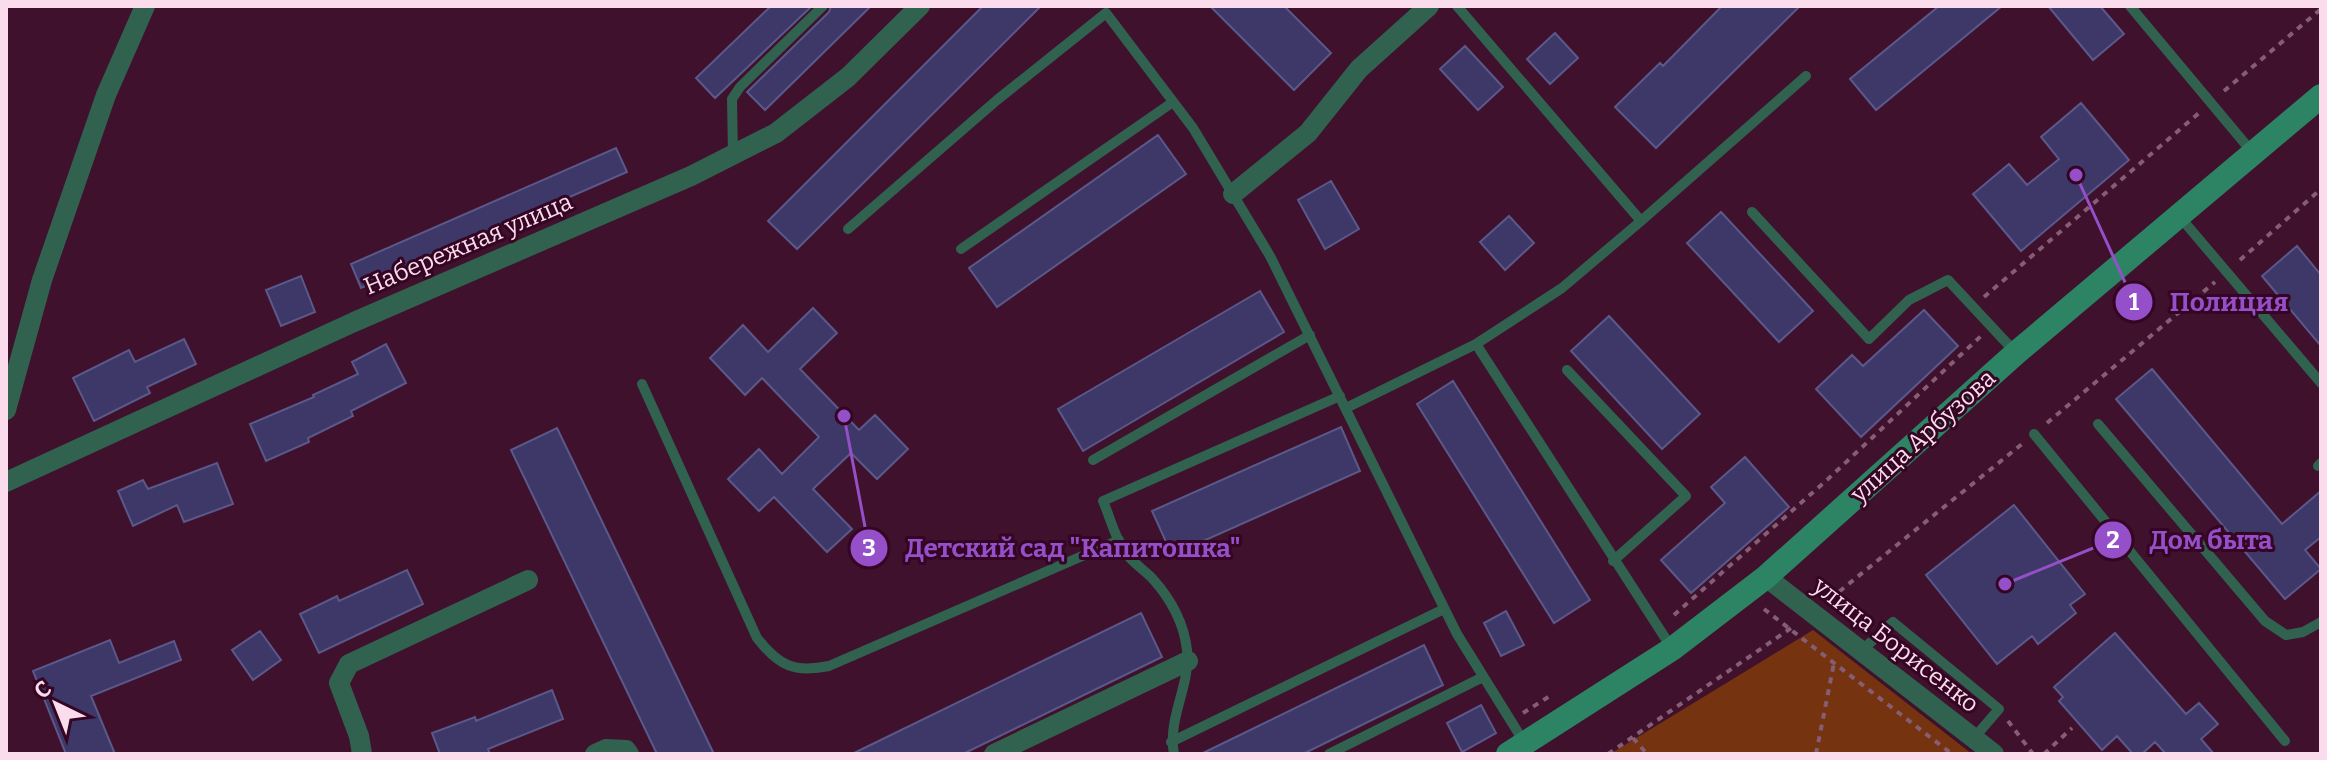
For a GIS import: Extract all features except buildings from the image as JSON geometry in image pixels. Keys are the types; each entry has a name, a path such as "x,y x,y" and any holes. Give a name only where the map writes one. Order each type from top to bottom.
{"street":[{"path":"6,410 42,280 106,95 145,6"},
{"name":"Набережная улица","path":"6,482 354,322 691,176 776,133 848,77 920,6"},
{"path":"1233,194 1308,133 1359,69 1429,6"},
{"name":"улица Арбузова","path":"1516,749 1672,649 1766,577 2016,353 2321,96"},
{"name":"улица Борисенко","path":"1766,577 1994,754"},
{"path":"362,754 359,736 339,683 349,664 528,580"},
{"path":"994,754 1188,661"},
{"path":"595,754 606,749 626,750 629,754"}],"lane":[{"path":"733,155 732,99 740,87 823,6"},
{"path":"1457,6 1641,221"},
{"path":"2130,6 2253,153"},
{"path":"848,229 997,100 1106,13 1193,128 1270,256 1444,609 1510,721 1516,749"},
{"path":"1346,408 1476,344 1562,288 1806,76"},
{"path":"961,249 1173,102"},
{"path":"1752,212 1869,339 1909,300 1948,280 2016,353"},
{"path":"2179,216 2321,383"},
{"path":"1093,460 1310,335"},
{"path":"1476,344 1672,649"},
{"path":"1567,370 1686,496 1613,561"},
{"path":"642,384 757,638 768,652 796,669 829,666 1119,540"},
{"path":"1174,754 1171,742 1174,720 1188,661 1185,637 1177,614 1151,578 1123,550 1103,501 1340,396"},
{"path":"2098,424 2265,621 2286,635 2303,632 2321,622"},
{"path":"2034,434 2285,741"},
{"path":"1171,742 1444,609"},
{"path":"1861,651 1893,622 1999,709 1974,738"},
{"path":"1329,754 1483,677"}],"path":[{"path":"1973,306 2321,9"},
{"path":"1608,754 1812,613 2034,434 2321,189"},
{"path":"1658,628 1828,479 1991,326"},
{"path":"1744,594 1952,754"},
{"path":"1816,754 1834,663"},
{"path":"1510,721 1564,687"},
{"path":"1999,709 2033,754"},
{"path":"2044,754 2072,728"},
{"path":"1633,737 1647,754"}],"shaded area":[{"path":"1813,630 1972,754 1610,754"}],"place":[{"name":"Полиция","path":"2076,175"},
{"name":"Детский сад \"Капитошка\"","path":"844,416"},
{"name":"Дом быта","path":"2005,584"}]}
